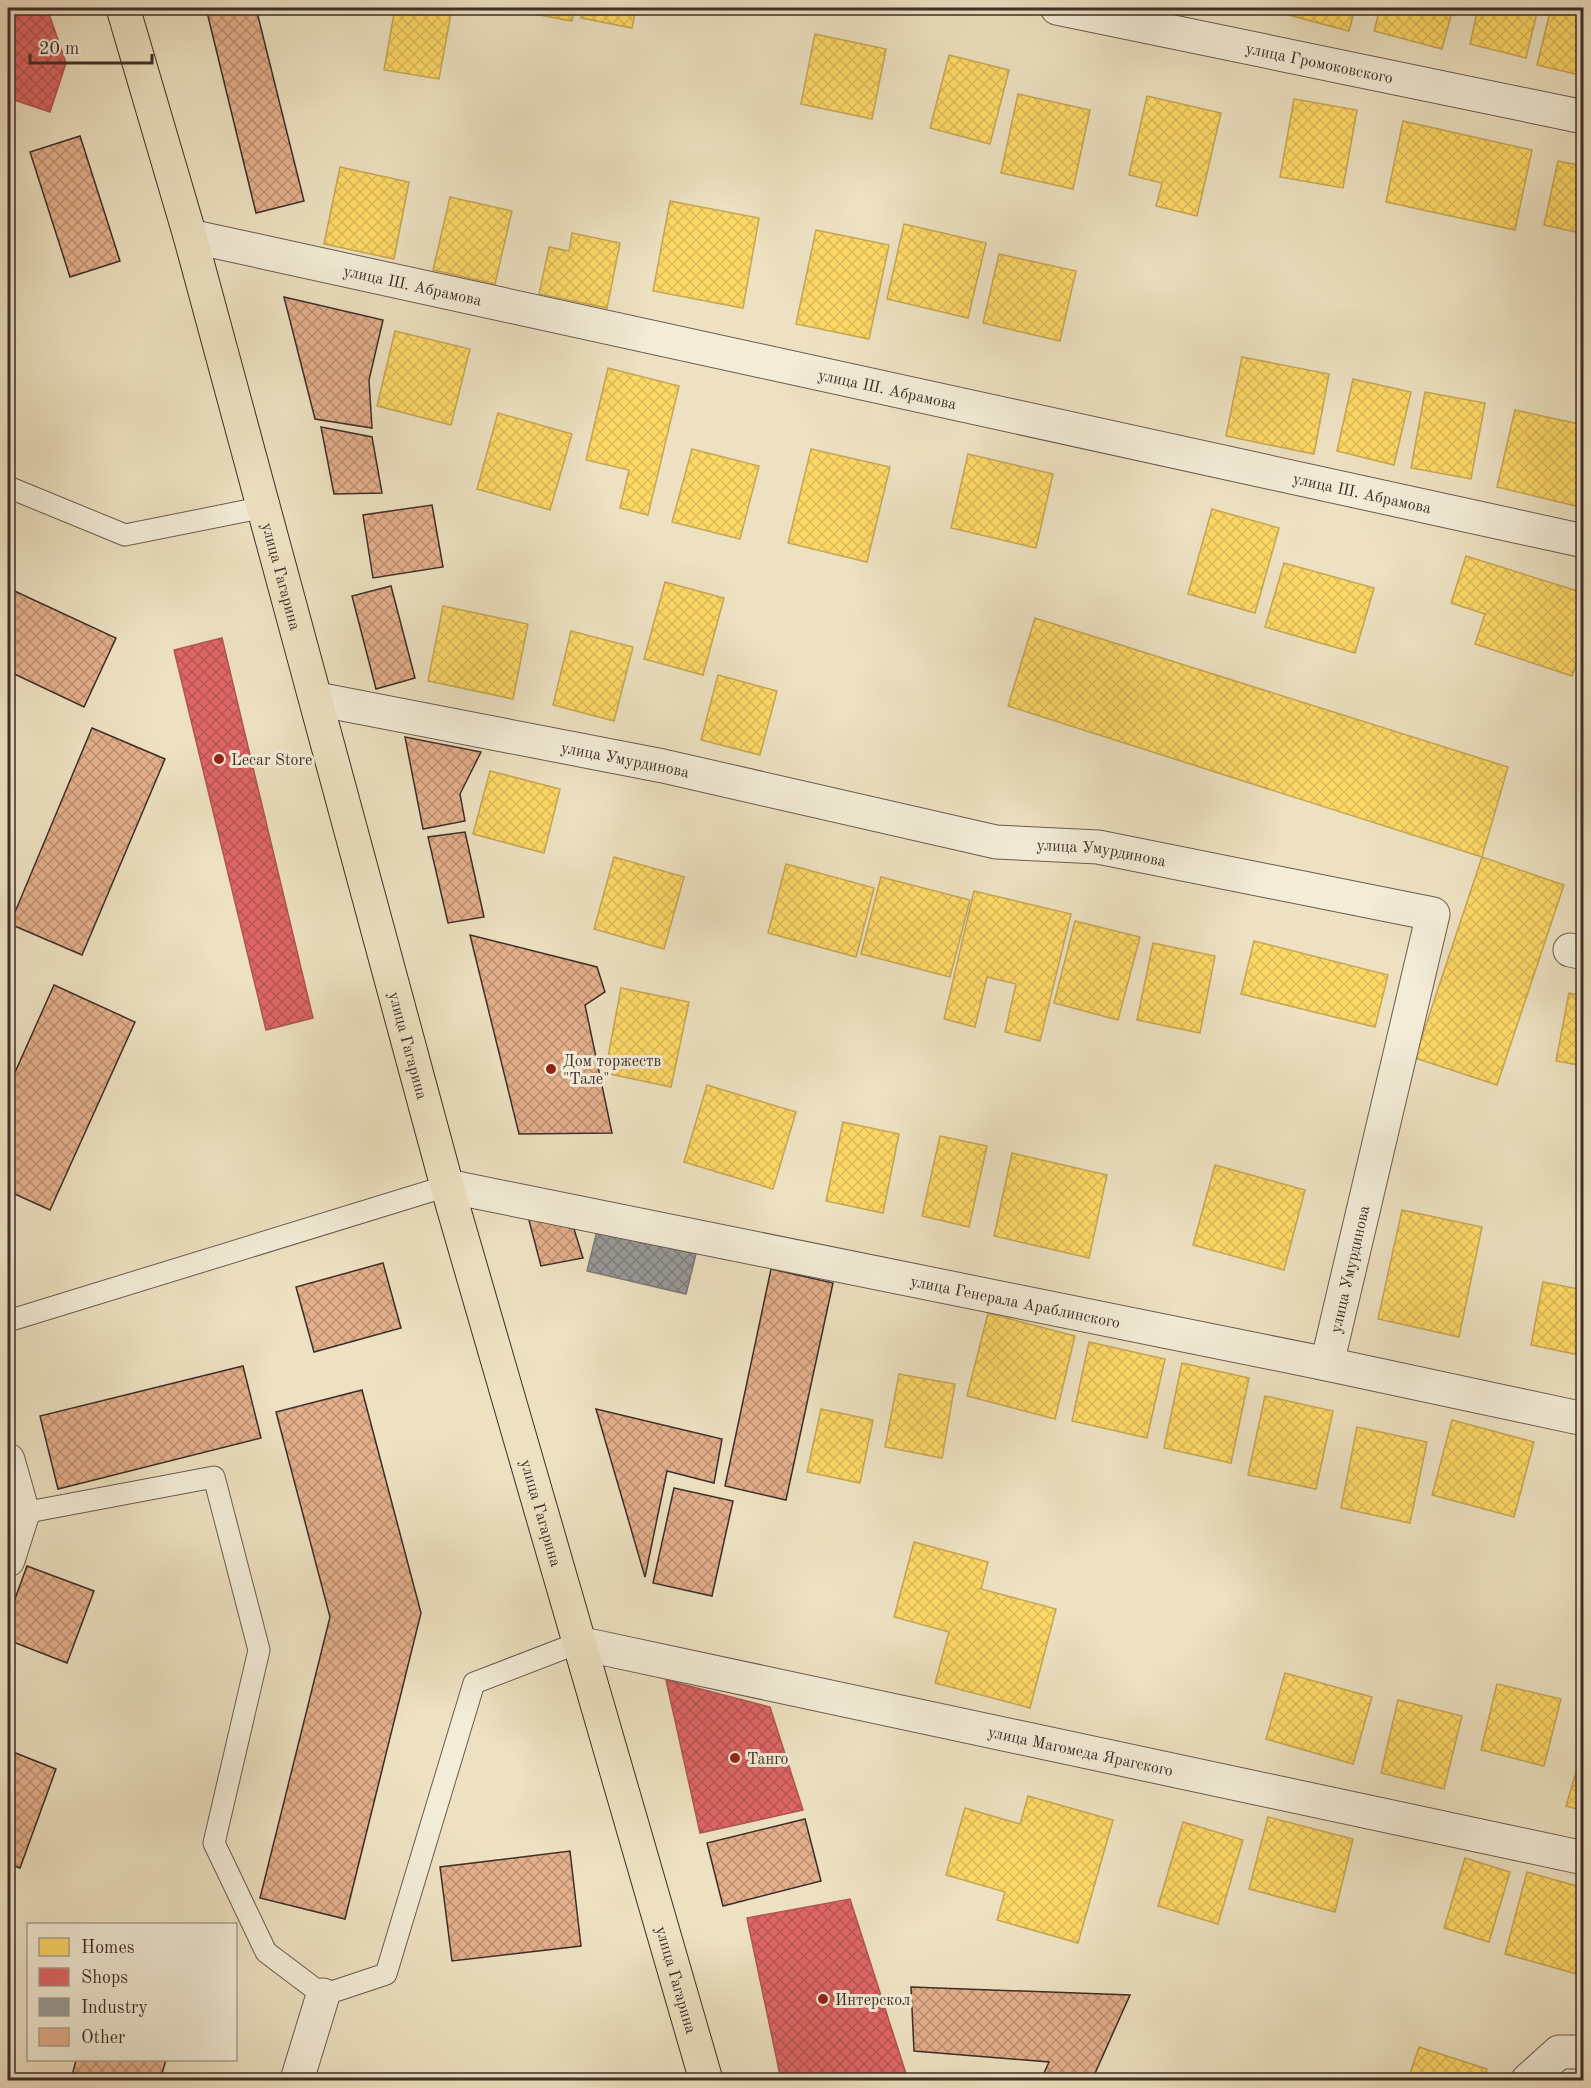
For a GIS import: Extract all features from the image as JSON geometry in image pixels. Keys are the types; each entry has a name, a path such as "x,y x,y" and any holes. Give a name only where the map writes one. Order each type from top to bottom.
{"main road":[{"name":"улица Гагарина","path":"123,8 190,236 265,507 447,1186 706,2080"}],"street":[{"name":"улица Громоковского","path":"1057,8 1584,117"},
{"name":"улица Ш. Абрамова","path":"190,236 1584,541"},
{"name":"улица Умурдинова","path":"317,699 663,766 996,842 1098,847 1433,914 1327,1364"},
{"name":"улица Генерала Араблинского","path":"447,1186 1327,1364 1584,1419"},
{"path":"8,1460 23,1513 8,1560"},
{"name":"улица Магомеда Ярагского","path":"578,1642 1584,1858"},
{"path":"297,2080 323,1995"},
{"path":"1528,2080 1559,2052 1584,2052"}],"lane":[{"path":"8,487 125,535 265,507"},
{"path":"8,1321 447,1186"},
{"path":"23,1513 214,1476 259,1650 214,1843 266,1952 323,1995 386,1974 474,1683 578,1642"}],"building: Homes":[{"path":"395,8 452,8 439,79 384,70"},
{"path":"502,8 574,8 572,21"},
{"path":"583,8 636,8 632,28 581,18"},
{"path":"1262,8 1355,8 1349,31"},
{"path":"1380,8 1453,8 1442,49 1374,31"},
{"path":"1478,8 1538,8 1526,58 1470,44"},
{"path":"1551,8 1584,8 1584,76 1537,65"},
{"path":"815,34 886,49 872,119 801,104"},
{"path":"949,55 1009,70 990,144 930,128"},
{"path":"1018,94 1090,110 1073,189 1001,173"},
{"path":"1147,96 1221,113 1197,216 1156,206 1162,183 1129,175"},
{"path":"1294,99 1357,110 1343,188 1280,177"},
{"path":"1403,121 1532,150 1515,230 1386,202"},
{"path":"1558,161 1584,166 1584,234 1544,225"},
{"path":"340,167 409,182 394,259 324,244"},
{"path":"450,197 512,211 495,284 433,270"},
{"path":"670,201 759,218 743,308 653,291"},
{"path":"904,224 986,243 968,318 887,299"},
{"path":"816,230 889,245 869,339 796,324"},
{"path":"572,233 620,243 607,308 539,294 549,247 569,251"},
{"path":"999,254 1076,271 1060,341 983,323"},
{"path":"395,331 470,349 451,425 377,406"},
{"path":"1242,357 1329,374 1314,454 1226,436"},
{"path":"608,368 679,386 648,515 620,508 629,470 586,460"},
{"path":"1353,379 1411,392 1394,465 1337,451"},
{"path":"1425,392 1485,403 1471,479 1411,468"},
{"path":"1515,410 1584,425 1584,508 1497,487"},
{"path":"498,413 572,434 550,510 477,489"},
{"path":"692,449 759,466 740,539 672,522"},
{"path":"811,449 890,467 867,562 788,543"},
{"path":"968,454 1053,474 1036,548 951,528"},
{"path":"1212,509 1279,528 1255,613 1188,594"},
{"path":"1466,556 1584,593 1584,641 1572,676 1475,644 1485,614 1451,603"},
{"path":"1284,563 1374,588 1355,653 1265,627"},
{"path":"665,582 724,598 703,675 644,659"},
{"path":"443,606 528,624 513,699 428,681"},
{"path":"1035,618 1508,767 1482,857 1008,706"},
{"path":"571,631 633,647 614,721 553,705"},
{"path":"718,675 777,691 760,755 701,740"},
{"path":"490,771 560,789 544,853 473,834"},
{"path":"614,857 684,877 664,949 594,929"},
{"path":"1482,857 1564,885 1497,1085 1415,1058"},
{"path":"786,864 874,888 856,957 768,933"},
{"path":"881,877 970,900 950,977 861,954"},
{"path":"974,891 1071,914 1040,1041 1005,1032 1016,984 987,977 975,1027 944,1019"},
{"path":"1075,921 1140,937 1118,1020 1054,1003"},
{"path":"1254,941 1388,975 1375,1027 1241,994"},
{"path":"1153,943 1215,956 1200,1033 1137,1020"},
{"path":"621,988 689,1002 671,1087 605,1073"},
{"path":"1569,993 1584,996 1584,1066 1556,1061"},
{"path":"707,1085 796,1112 773,1189 684,1162"},
{"path":"843,1122 899,1134 883,1213 826,1201"},
{"path":"940,1136 987,1146 969,1227 922,1216"},
{"path":"1012,1153 1107,1175 1089,1258 994,1236"},
{"path":"1215,1165 1305,1190 1284,1270 1193,1245"},
{"path":"1402,1210 1482,1227 1459,1337 1378,1319"},
{"path":"1543,1282 1584,1290 1584,1356 1531,1345"},
{"path":"988,1313 1075,1336 1055,1419 967,1396"},
{"path":"1089,1342 1165,1359 1147,1438 1072,1421"},
{"path":"1182,1363 1249,1378 1231,1463 1164,1448"},
{"path":"899,1374 955,1384 942,1458 885,1447"},
{"path":"1265,1396 1333,1411 1316,1489 1248,1475"},
{"path":"821,1409 873,1420 860,1483 807,1472"},
{"path":"1452,1420 1534,1442 1514,1517 1432,1495"},
{"path":"1357,1427 1427,1442 1410,1523 1341,1508"},
{"path":"914,1542 988,1562 981,1589 1056,1609 1030,1708 935,1683 949,1632 894,1617"},
{"path":"1285,1673 1372,1697 1353,1764 1266,1739"},
{"path":"1497,1684 1561,1699 1544,1766 1481,1750"},
{"path":"1398,1700 1462,1716 1444,1789 1381,1773"},
{"path":"1584,1746 1584,1811 1566,1806"},
{"path":"1028,1796 1113,1820 1078,1943 997,1920 1005,1892 946,1875 965,1808 1020,1824"},
{"path":"1268,1817 1353,1839 1335,1912 1249,1889"},
{"path":"1183,1822 1243,1840 1218,1924 1158,1906"},
{"path":"1465,1858 1510,1872 1489,1942 1444,1928"},
{"path":"1527,1872 1584,1888 1584,1976 1505,1954"},
{"path":"1419,2047 1487,2069 1484,2080 1408,2080"}],"building: Shops":[{"path":"8,8 47,8 66,63 50,112 8,98"},
{"path":"222,638 313,1018 266,1030 174,650"},
{"name":"Танго","path":"666,1680 770,1707 803,1810 700,1833"},
{"name":"Интерскол","path":"850,1899 908,2080 781,2080 747,1918"}],"building: Industry":[{"path":"597,1231 696,1254 686,1294 587,1271"}],"building: Other":[{"path":"206,8 256,8 304,201 256,213"},
{"path":"80,136 120,261 70,277 30,152"},
{"path":"284,297 383,320 369,380 372,428 315,419"},
{"path":"321,427 372,437 382,493 334,494"},
{"path":"432,505 443,567 373,578 363,515"},
{"path":"391,586 415,678 376,689 352,596"},
{"path":"8,588 116,638 84,707 8,671"},
{"path":"92,728 165,759 82,955 10,924"},
{"path":"405,737 481,752 460,794 465,821 423,829"},
{"path":"465,832 484,917 448,923 428,837"},
{"name":"Дом торжеств \"Тале\"","path":"470,935 597,967 605,992 585,1005 612,1133 519,1134"},
{"path":"54,985 135,1022 50,1210 8,1191 8,1088"},
{"path":"527,1213 574,1229 583,1258 541,1266"},
{"path":"383,1263 401,1328 314,1352 296,1287"},
{"path":"771,1269 833,1283 786,1500 725,1486"},
{"path":"243,1366 261,1438 58,1489 40,1416"},
{"path":"362,1390 421,1613 345,1919 260,1898 330,1617 276,1412"},
{"path":"596,1409 722,1439 714,1483 667,1471 645,1577"},
{"path":"674,1488 733,1501 712,1596 653,1583"},
{"path":"27,1566 94,1591 67,1663 8,1640 8,1618"},
{"path":"8,1750 56,1769 20,1868 8,1864"},
{"path":"805,1819 821,1881 723,1906 707,1843"},
{"path":"570,1851 581,1946 452,1961 440,1867"},
{"path":"911,1987 1130,1995 1092,2080 1041,2080 1049,2062 914,2051"},
{"path":"76,2061 166,2061 160,2080 71,2080"}],"place":[{"name":"Lecar Store","path":"219,759"},
{"name":"Дом торжеств \"Тале\"","path":"551,1069"},
{"name":"Танго","path":"735,1758"},
{"name":"Интерскол","path":"823,1999"}]}
